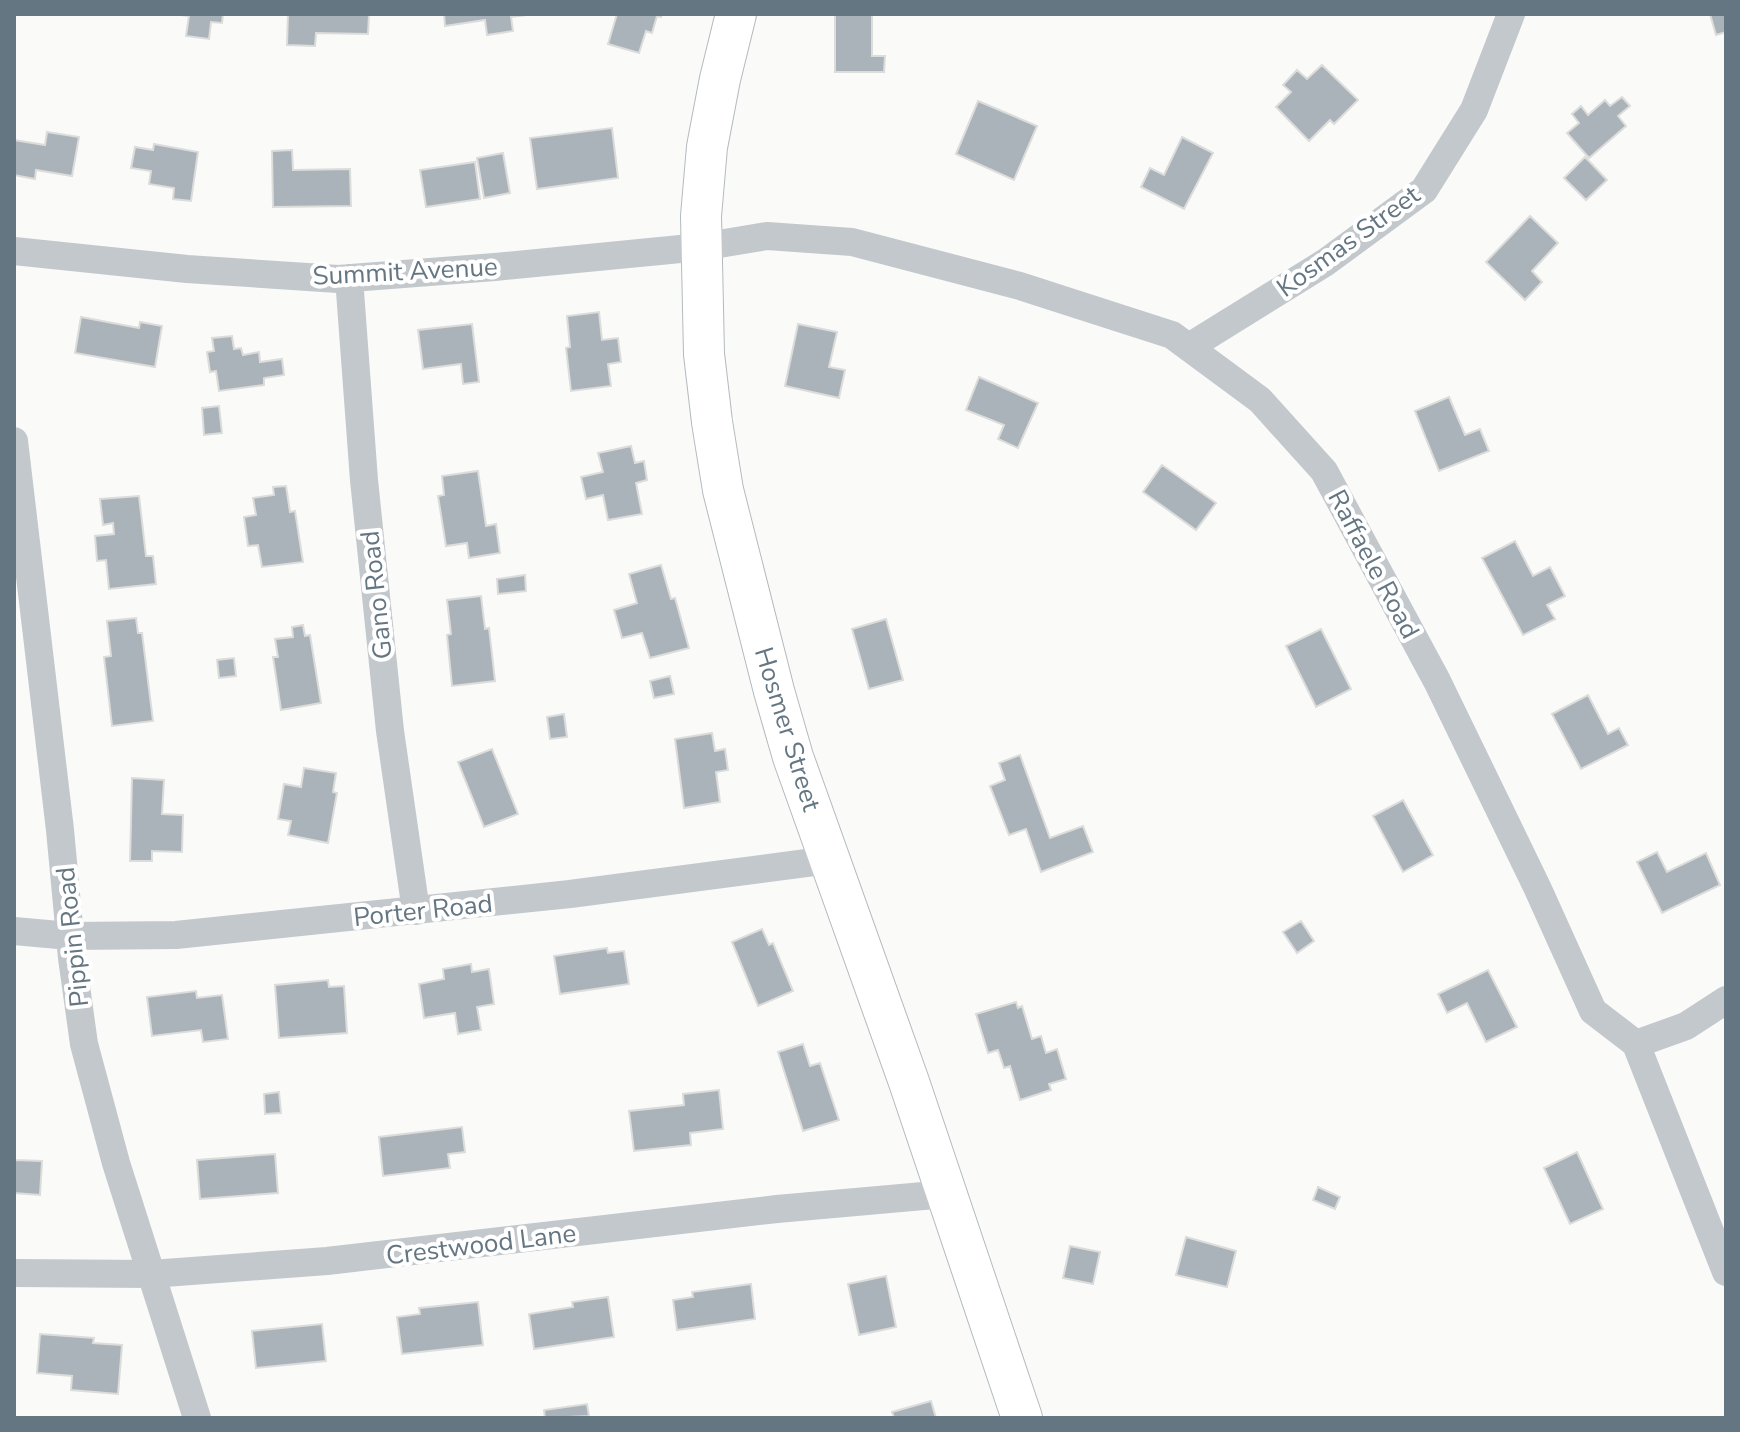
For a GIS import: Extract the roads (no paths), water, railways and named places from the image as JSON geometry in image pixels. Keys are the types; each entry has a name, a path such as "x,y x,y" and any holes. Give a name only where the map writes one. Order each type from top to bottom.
{"street":[{"name":"Hosmer Street","path":"736,14 707,147 701,216 704,354 723,490 793,757 909,1082 1022,1418"},
{"name":"Kosmas Street","path":"1189,347 1326,262 1424,190 1474,110 1511,14"},
{"name":"Raffaele Road","path":"701,247 767,236 852,242 1020,286 1172,335 1260,400 1324,471 1437,681 1593,1011 1636,1044"},
{"name":"Summit Avenue","path":"14,251 187,269 349,278 701,247"},
{"name":"Gano Road","path":"349,278 364,480 390,731 416,911"},
{"name":"Pippin Road","path":"14,441 23,591 60,830 84,1044 116,1163 197,1418"},
{"name":"Porter Road","path":"14,931 70,936 176,935 570,894 829,860"},
{"path":"1726,1000 1686,1026 1636,1044 1726,1272"},
{"name":"Crestwood Lane","path":"14,1273 151,1274 327,1261 777,1209 946,1194"}]}
